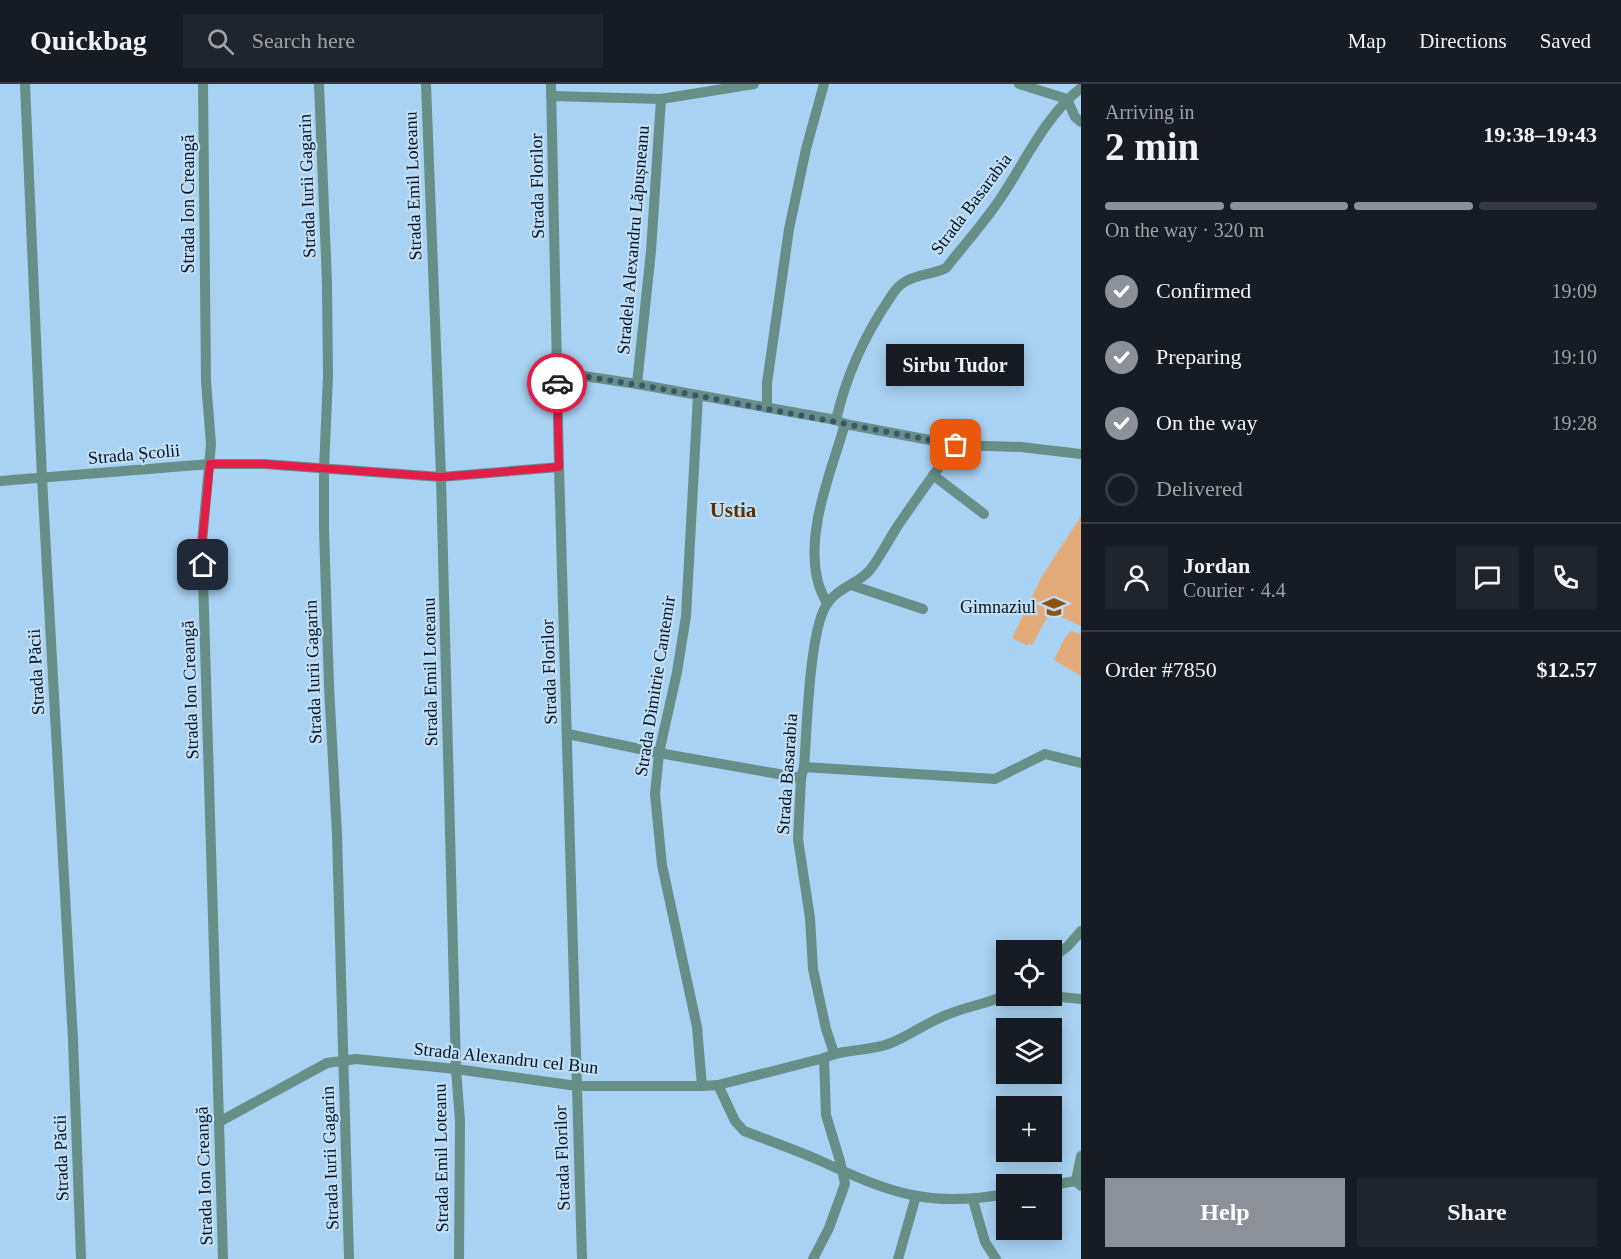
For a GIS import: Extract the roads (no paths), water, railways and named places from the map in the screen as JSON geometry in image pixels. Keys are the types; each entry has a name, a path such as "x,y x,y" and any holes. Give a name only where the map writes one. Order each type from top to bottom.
{"street":[{"name":"Strada Păcii","path":"25,84 42,478 72,1016 81,1259"},
{"name":"Strada Ion Creangă","path":"203,84 206,381 211,444 202,543 223,1259"},
{"name":"Strada Iurii Gagarin","path":"320,84 327,295 328,377 324,470 328,664 337,835 349,1259"},
{"name":"Strada Emil Loteanu","path":"426,84 441,477 456,1069 460,1121 459,1259"},
{"name":"Strada Florilor","path":"551,84 559,467 582,1259"},
{"path":"551,96 661,99 754,84"},
{"path":"767,408 767,383 789,228 806,149 824,84"},
{"path":"1019,84 1067,99 1075,117 1081,122"},
{"name":"Strada Basarabia","path":"813,1259 829,1228 845,1184 844,1173 826,1115 829,1056 826,1029 813,969 810,918 798,839 810,685 819,624 826,604 818,583 815,536 840,422 843,389 858,351 880,312 900,284 912,277 934,274 946,268 999,200 1067,99 1081,88"},
{"name":"Stradela Alexandru Lăpușneanu","path":"637,384 651,251 661,99"},
{"path":"557,372 698,395 956,445 1022,447 1081,454"},
{"name":"Strada Dimitrie Cantemir","path":"698,395 686,616 677,672 659,753 655,794 662,865 697,1027 702,1086"},
{"path":"826,604 869,571 933,475 956,445"},
{"name":"Strada Școlii","path":"0,481 210,464 264,464 441,477 559,467"},
{"path":"933,475 984,514"},
{"path":"851,585 922,609"},
{"path":"568,734 659,753 803,772 995,779 1045,754 1081,764"},
{"path":"1062,950 1081,931"},
{"path":"1062,997 1081,999"},
{"name":"Strada Alexandru cel Bun","path":"219,1122 327,1063 343,1059 456,1069 577,1086 718,1085 829,1056 890,1044 950,1013 996,1000"},
{"path":"718,1085 735,1120 744,1131 881,1188 943,1200 973,1200 996,1196"},
{"path":"1062,1184 1079,1183 1081,1156"},
{"path":"897,1259 916,1196"},
{"path":"973,1200 990,1256"}],"place":[{"name":"Sirbu Tudor","path":"956,445"},
{"name":"Gimnaziul","path":"1054,607"}],"district":[{"name":"Ustia","path":"733,510"}]}
